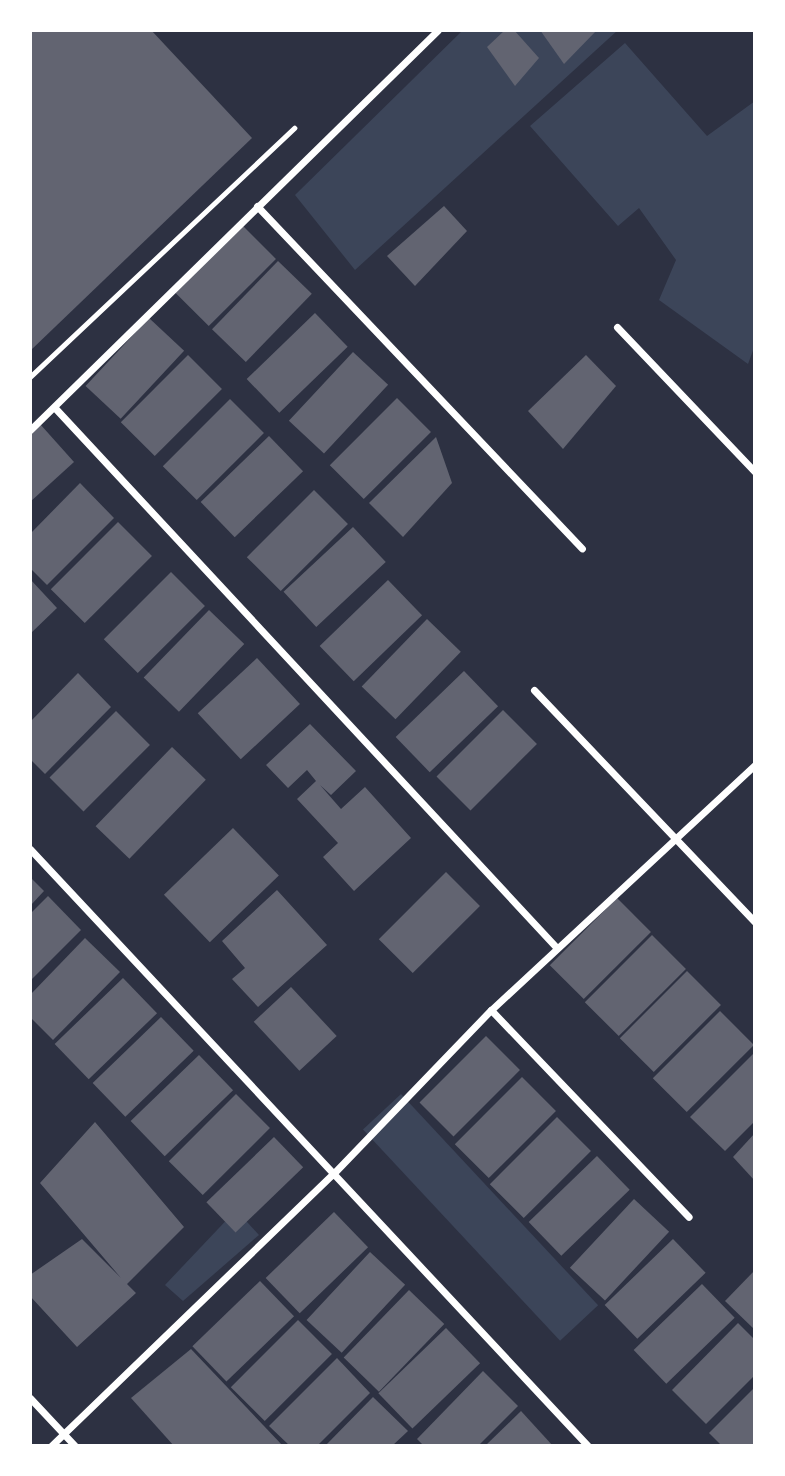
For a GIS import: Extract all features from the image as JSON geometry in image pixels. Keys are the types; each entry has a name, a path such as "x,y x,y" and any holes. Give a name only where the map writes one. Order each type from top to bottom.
{"street":[{"path":"30,430 438,30"},
{"path":"257,206 582,548"},
{"path":"617,327 755,472"},
{"path":"55,408 557,948"},
{"path":"534,690 755,922"},
{"path":"51,1446 332,1175 491,1010 755,765"},
{"path":"30,849 588,1446"},
{"path":"491,1010 689,1217"},
{"path":"30,1398 75,1446"}],"path":[{"path":"30,377 298,124"}],"shaded area":[{"path":"463,30 618,30 355,270 295,195"},
{"path":"625,43 707,136 755,101 755,345 748,364 659,300 676,260 639,208 618,226 530,126"},
{"path":"401,1094 598,1305 560,1341 363,1129"},
{"path":"236,1210 259,1235 183,1301 165,1285"}],"building":[{"path":"30,30 151,30 252,138 30,351"},
{"path":"505,30 514,30 539,58 515,86 487,47"},
{"path":"540,30 597,30 564,64"},
{"path":"444,206 467,231 415,286 387,256"},
{"path":"242,225 276,259 209,326 175,292"},
{"path":"278,261 312,294 246,362 212,329"},
{"path":"315,313 348,347 279,413 247,379"},
{"path":"149,318 184,351 121,419 86,386"},
{"path":"353,352 388,385 324,453 289,421"},
{"path":"188,355 222,389 155,456 121,422"},
{"path":"586,355 616,386 563,449 528,411"},
{"path":"397,398 431,432 364,499 330,465"},
{"path":"230,399 264,433 197,500 163,466"},
{"path":"40,424 74,462 30,502 30,433"},
{"path":"269,436 303,471 235,537 201,502"},
{"path":"436,437 452,483 403,537 369,503"},
{"path":"80,483 114,518 47,585 30,568 30,534"},
{"path":"314,490 348,524 281,591 247,557"},
{"path":"118,522 152,556 85,623 51,589"},
{"path":"353,527 386,562 316,627 284,592"},
{"path":"171,572 205,606 138,673 104,639"},
{"path":"30,579 57,608 30,634"},
{"path":"388,580 422,615 354,681 320,646"},
{"path":"209,610 244,644 179,712 144,678"},
{"path":"427,619 461,652 396,719 362,687"},
{"path":"257,658 300,704 241,759 198,713"},
{"path":"464,671 498,706 430,772 396,737"},
{"path":"78,673 111,707 45,774 30,759 30,722"},
{"path":"503,710 537,744 470,810 437,776"},
{"path":"116,711 150,745 83,811 50,777"},
{"path":"310,724 356,771 331,795 320,785 341,809 365,787 411,838 354,891 323,857 338,843 297,799 316,781 307,770 288,788 266,765"},
{"path":"172,747 206,780 129,859 96,826"},
{"path":"233,828 279,875 210,942 164,895"},
{"path":"446,872 480,906 413,973 379,939"},
{"path":"30,877 44,891 30,906"},
{"path":"277,890 327,945 258,1007 232,979 245,968 222,941"},
{"path":"48,896 81,930 30,981 30,914"},
{"path":"617,898 651,932 584,999 550,965"},
{"path":"652,935 686,969 619,1036 585,1002"},
{"path":"85,938 120,972 53,1040 30,1017 30,995"},
{"path":"687,971 721,1005 654,1072 620,1038"},
{"path":"123,978 157,1013 89,1079 55,1044"},
{"path":"291,987 337,1036 299,1071 254,1022"},
{"path":"720,1011 754,1045 687,1112 653,1078"},
{"path":"161,1017 194,1051 125,1117 93,1083"},
{"path":"486,1036 520,1070 453,1136 420,1102"},
{"path":"755,1052 755,1121 725,1151 690,1117"},
{"path":"199,1055 233,1090 165,1156 131,1121"},
{"path":"522,1077 556,1111 489,1178 455,1144"},
{"path":"236,1094 270,1128 203,1195 169,1161"},
{"path":"557,1117 591,1151 524,1218 490,1184"},
{"path":"95,1122 184,1227 127,1284 136,1293 77,1347 30,1296 30,1275 82,1239 121,1278 40,1183"},
{"path":"755,1133 755,1181 733,1157"},
{"path":"274,1137 303,1167 236,1233 206,1202"},
{"path":"597,1156 630,1190 561,1256 529,1222"},
{"path":"634,1199 669,1232 605,1300 570,1268"},
{"path":"334,1212 368,1247 300,1313 266,1278"},
{"path":"673,1239 706,1273 637,1339 605,1305"},
{"path":"370,1252 405,1285 342,1353 307,1320"},
{"path":"755,1270 755,1330 725,1301"},
{"path":"260,1281 294,1316 226,1382 192,1346"},
{"path":"702,1284 735,1318 666,1384 634,1350"},
{"path":"409,1290 444,1324 379,1392 344,1358"},
{"path":"298,1320 332,1354 265,1421 231,1387"},
{"path":"738,1323 755,1340 755,1375 706,1424 672,1390"},
{"path":"446,1328 480,1363 412,1429 378,1393"},
{"path":"191,1349 283,1446 174,1446 131,1398"},
{"path":"337,1358 370,1393 317,1446 290,1446 269,1426"},
{"path":"483,1371 518,1406 478,1446 424,1446 417,1439"},
{"path":"755,1387 755,1446 722,1446 709,1433"},
{"path":"373,1397 408,1431 392,1446 325,1446"},
{"path":"521,1411 553,1446 485,1446"}]}
